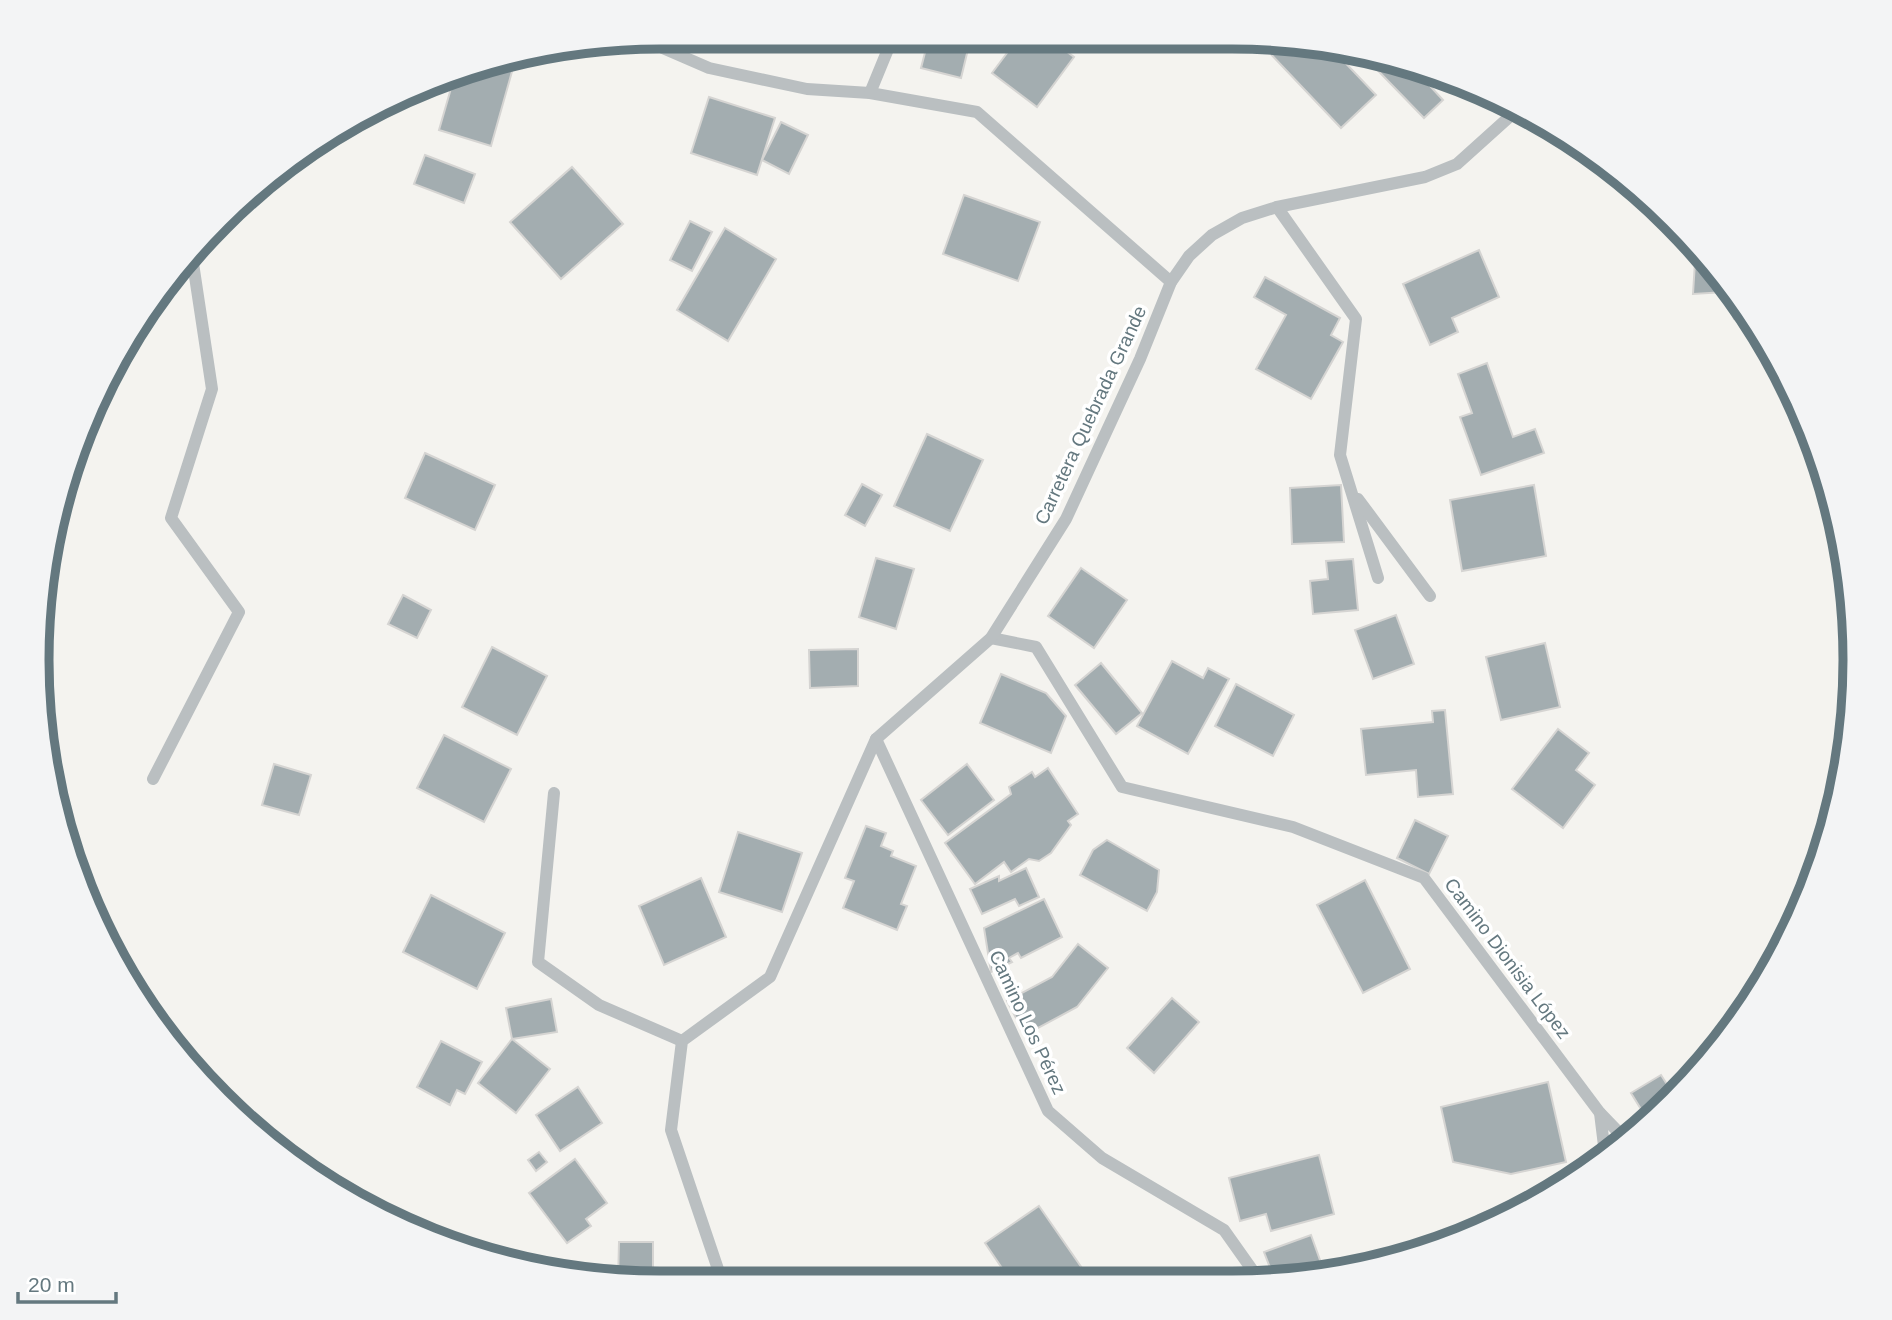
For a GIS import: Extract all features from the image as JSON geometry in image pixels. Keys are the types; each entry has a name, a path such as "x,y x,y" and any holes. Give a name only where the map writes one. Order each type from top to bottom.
{"street":[{"path":"665,49 709,68 807,89 870,93 977,112 1171,282"},
{"path":"870,93 888,49"},
{"name":"Carretera Quebrada Grande","path":"682,1041 770,977 876,738 991,638 1066,519 1140,359 1171,282 1189,256 1212,235 1242,218 1277,208 1425,177 1457,164 1510,116"},
{"path":"1277,208 1356,319 1340,455 1378,578"},
{"path":"153,779 239,612 171,518 212,389 193,266"},
{"path":"1351,490 1430,596"},
{"name":"Camino Dionisia López","path":"991,638 1036,647 1122,787 1293,827 1424,878 1600,1113 1604,1145"},
{"name":"Camino Los Pérez","path":"876,738 1048,1111 1102,1158 1224,1230 1253,1270"},
{"path":"554,793 538,962 600,1005 682,1041 671,1129 719,1271"},
{"path":"1600,1113 1619,1133"}],"building":[{"path":"926,49 968,49 961,78 921,68"},
{"path":"1010,49 1063,49 1074,57 1037,107 992,73"},
{"path":"1267,50 1342,59 1376,95 1341,128"},
{"path":"1374,66 1424,80 1443,100 1424,118"},
{"path":"513,68 491,146 439,130 452,86"},
{"path":"709,97 775,118 757,175 691,153"},
{"path":"781,122 808,135 789,174 762,160"},
{"path":"425,155 475,174 464,203 414,184"},
{"path":"572,167 623,224 561,279 510,222"},
{"path":"964,195 1040,222 1018,281 943,254"},
{"path":"690,221 712,232 692,271 670,260"},
{"path":"725,228 776,259 728,341 677,310"},
{"path":"1479,250 1499,297 1452,318 1458,332 1430,345 1403,284"},
{"path":"1695,262 1720,292 1693,294"},
{"path":"1265,277 1340,318 1331,335 1343,342 1311,399 1256,369 1286,315 1254,297"},
{"path":"1730,306 1740,321 1734,319"},
{"path":"1487,363 1513,437 1535,429 1544,453 1481,475 1460,417 1472,413 1458,374"},
{"path":"927,434 983,460 950,531 894,506"},
{"path":"425,453 495,485 475,530 405,498"},
{"path":"862,484 882,495 865,526 845,515"},
{"path":"1341,485 1344,542 1292,544 1290,488"},
{"path":"1534,485 1546,556 1462,571 1450,500"},
{"path":"876,558 914,569 896,629 859,617"},
{"path":"1353,559 1358,610 1313,614 1310,581 1328,579 1326,561"},
{"path":"1081,568 1127,600 1094,648 1048,616"},
{"path":"403,595 431,610 417,638 388,624"},
{"path":"1396,615 1414,664 1373,679 1355,630"},
{"path":"1545,643 1560,707 1501,720 1486,657"},
{"path":"492,647 547,676 517,735 462,707"},
{"path":"858,649 858,686 810,688 809,650"},
{"path":"1172,661 1203,678 1208,668 1229,679 1188,754 1137,726"},
{"path":"1101,663 1142,713 1116,734 1075,685"},
{"path":"1001,674 1046,693 1066,716 1051,753 980,723"},
{"path":"1236,684 1294,715 1273,756 1215,726"},
{"path":"1445,710 1453,794 1418,797 1416,770 1366,775 1361,729 1433,722 1432,711"},
{"path":"1558,729 1589,753 1576,770 1595,785 1563,828 1512,789"},
{"path":"444,735 511,769 484,822 417,788"},
{"path":"274,764 311,775 299,815 262,805"},
{"path":"967,764 994,800 948,835 921,800"},
{"path":"1048,768 1078,814 1068,821 1071,825 1051,853 1039,861 1029,859 1011,872 1004,862 975,884 945,843 1011,794 1009,787 1032,772 1035,777"},
{"path":"1415,820 1448,836 1429,874 1397,858"},
{"path":"866,826 886,833 881,846 893,851 891,856 916,866 901,904 907,906 897,930 843,908 854,881 845,878"},
{"path":"738,832 802,853 782,912 719,892"},
{"path":"1107,840 1159,870 1157,892 1147,911 1080,875 1093,850"},
{"path":"1026,868 1039,897 1019,906 1015,899 982,914 970,889 999,876 999,881"},
{"path":"701,878 726,937 664,965 639,906"},
{"path":"1365,880 1410,969 1363,993 1317,905"},
{"path":"431,895 505,933 477,989 403,952"},
{"path":"1044,899 1062,937 1021,958 1018,953 1009,958 1012,962 991,972 984,928"},
{"path":"1078,944 1108,968 1077,1007 1025,1035 1007,1001 1052,977"},
{"path":"1172,998 1199,1022 1154,1073 1127,1048"},
{"path":"551,999 557,1032 512,1039 506,1008"},
{"path":"512,1039 550,1069 516,1113 478,1083"},
{"path":"441,1041 482,1062 465,1094 457,1090 450,1105 417,1087"},
{"path":"1661,1075 1668,1086 1671,1084 1643,1112 1631,1093"},
{"path":"1548,1082 1566,1162 1511,1174 1453,1162 1441,1107"},
{"path":"578,1087 602,1123 560,1151 536,1115"},
{"path":"539,1152 547,1162 536,1171 528,1160"},
{"path":"1319,1155 1334,1214 1271,1231 1266,1214 1240,1221 1229,1178"},
{"path":"575,1159 607,1203 586,1219 591,1226 567,1243 529,1193"},
{"path":"1522,1197 1479,1218 1478,1215"},
{"path":"1039,1206 1084,1271 1004,1271 985,1243"},
{"path":"1311,1235 1322,1264 1271,1270 1264,1252"},
{"path":"619,1242 653,1242 653,1271 618,1270"}]}
